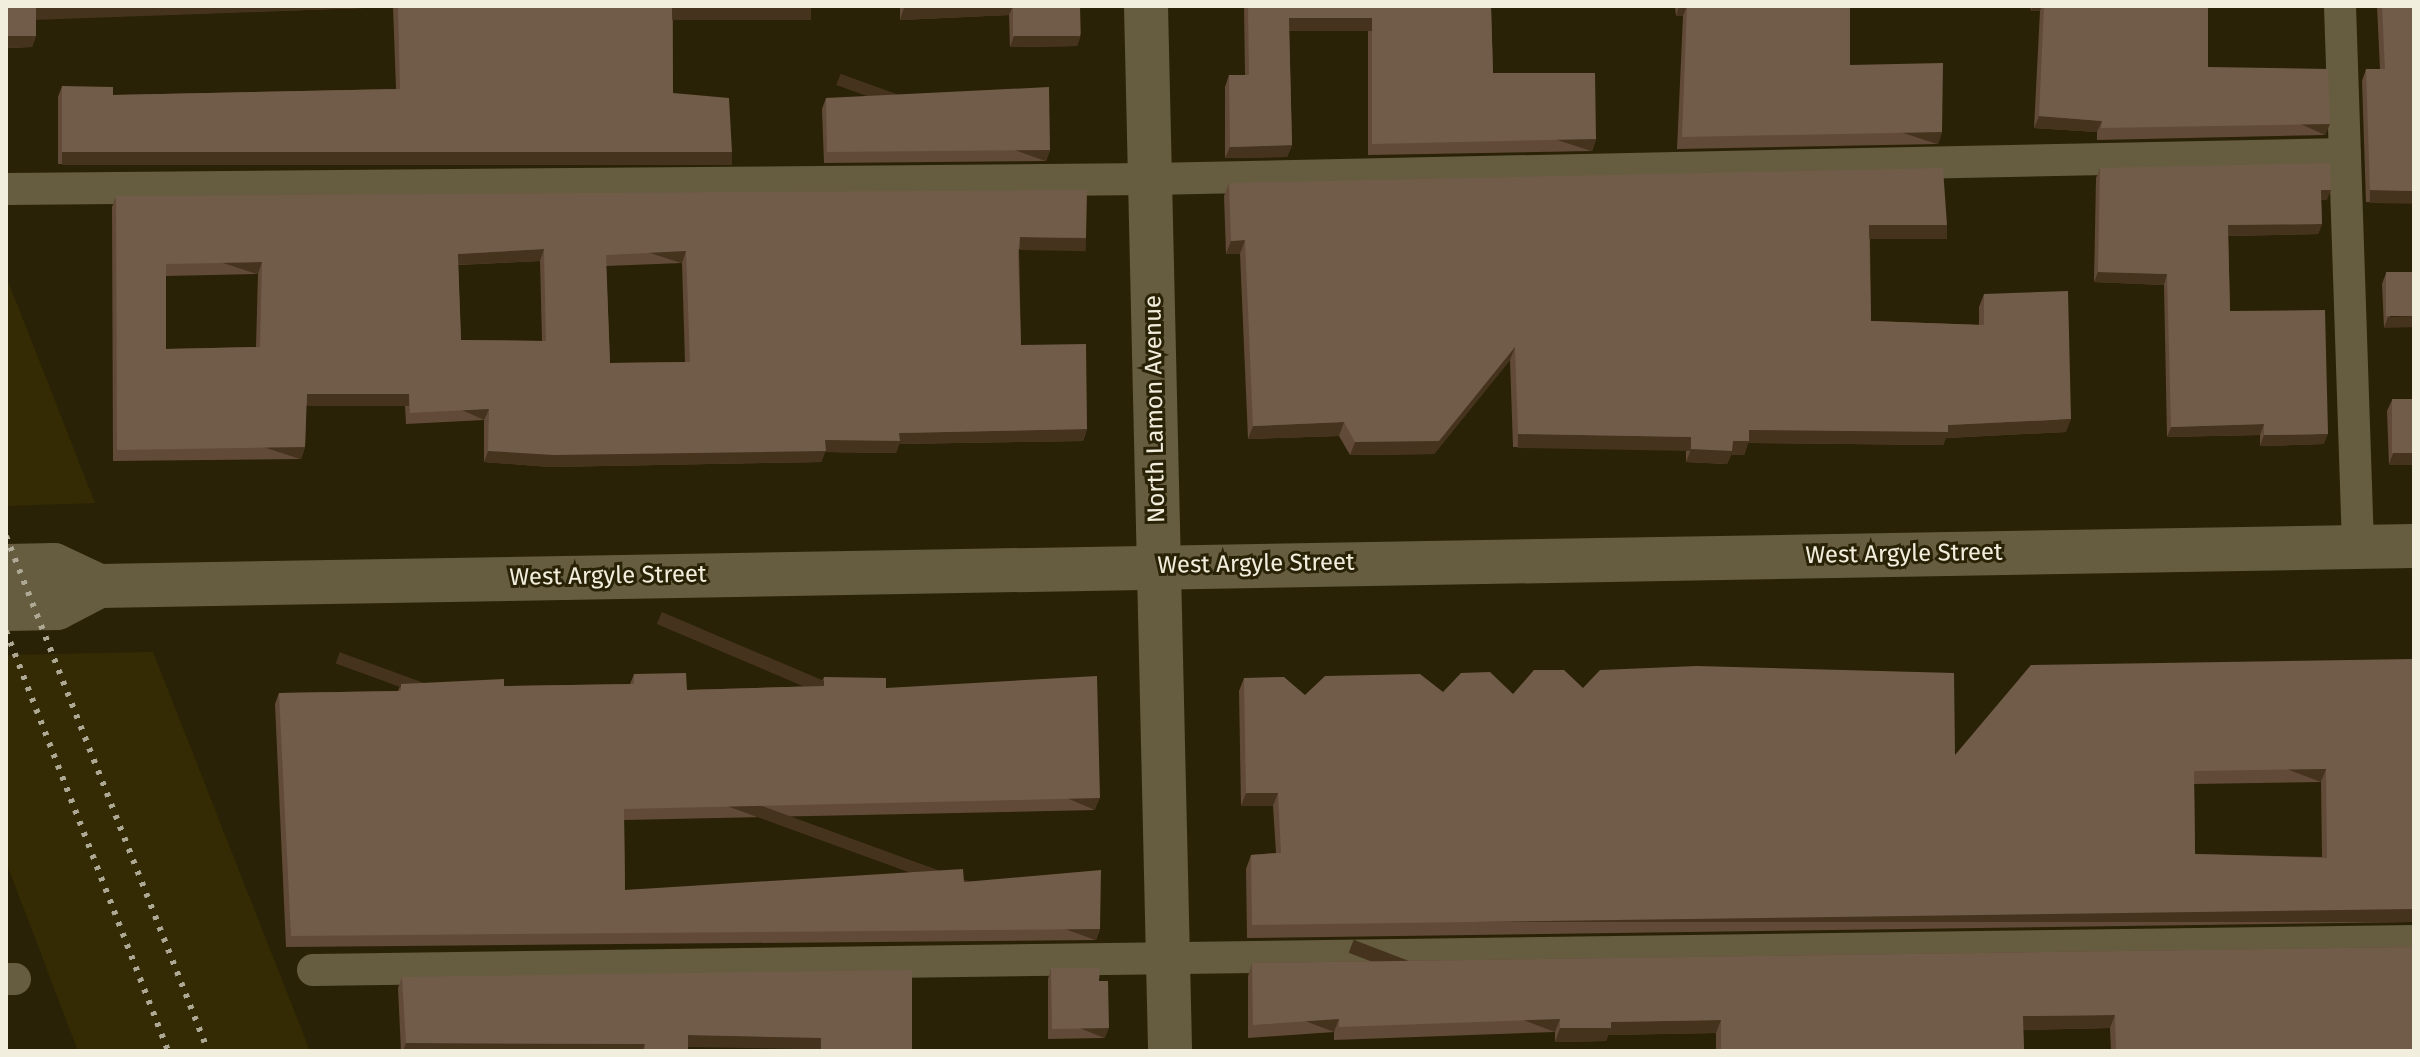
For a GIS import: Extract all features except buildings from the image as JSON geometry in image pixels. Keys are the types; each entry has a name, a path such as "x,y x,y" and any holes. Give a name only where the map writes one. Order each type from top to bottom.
{"street":[{"name":"North Lamon Avenue","path":"1146,6 1170,1051"},
{"name":"West Argyle Street","path":"6,566 54,565 99,586 1159,565 2414,546"},
{"name":"West Argyle Street","path":"6,609 57,608 99,586"}],"lane":[{"path":"2340,6 2358,547"},
{"path":"6,189 1150,179 2345,154"},
{"path":"313,970 2414,941"}],"shaded area":[{"path":"6,276 95,503 6,506"},
{"path":"153,652 310,1051 78,1051 6,862 6,655"}],"railway":[{"path":"6,536 208,1051"},
{"path":"6,631 168,1051"}]}
